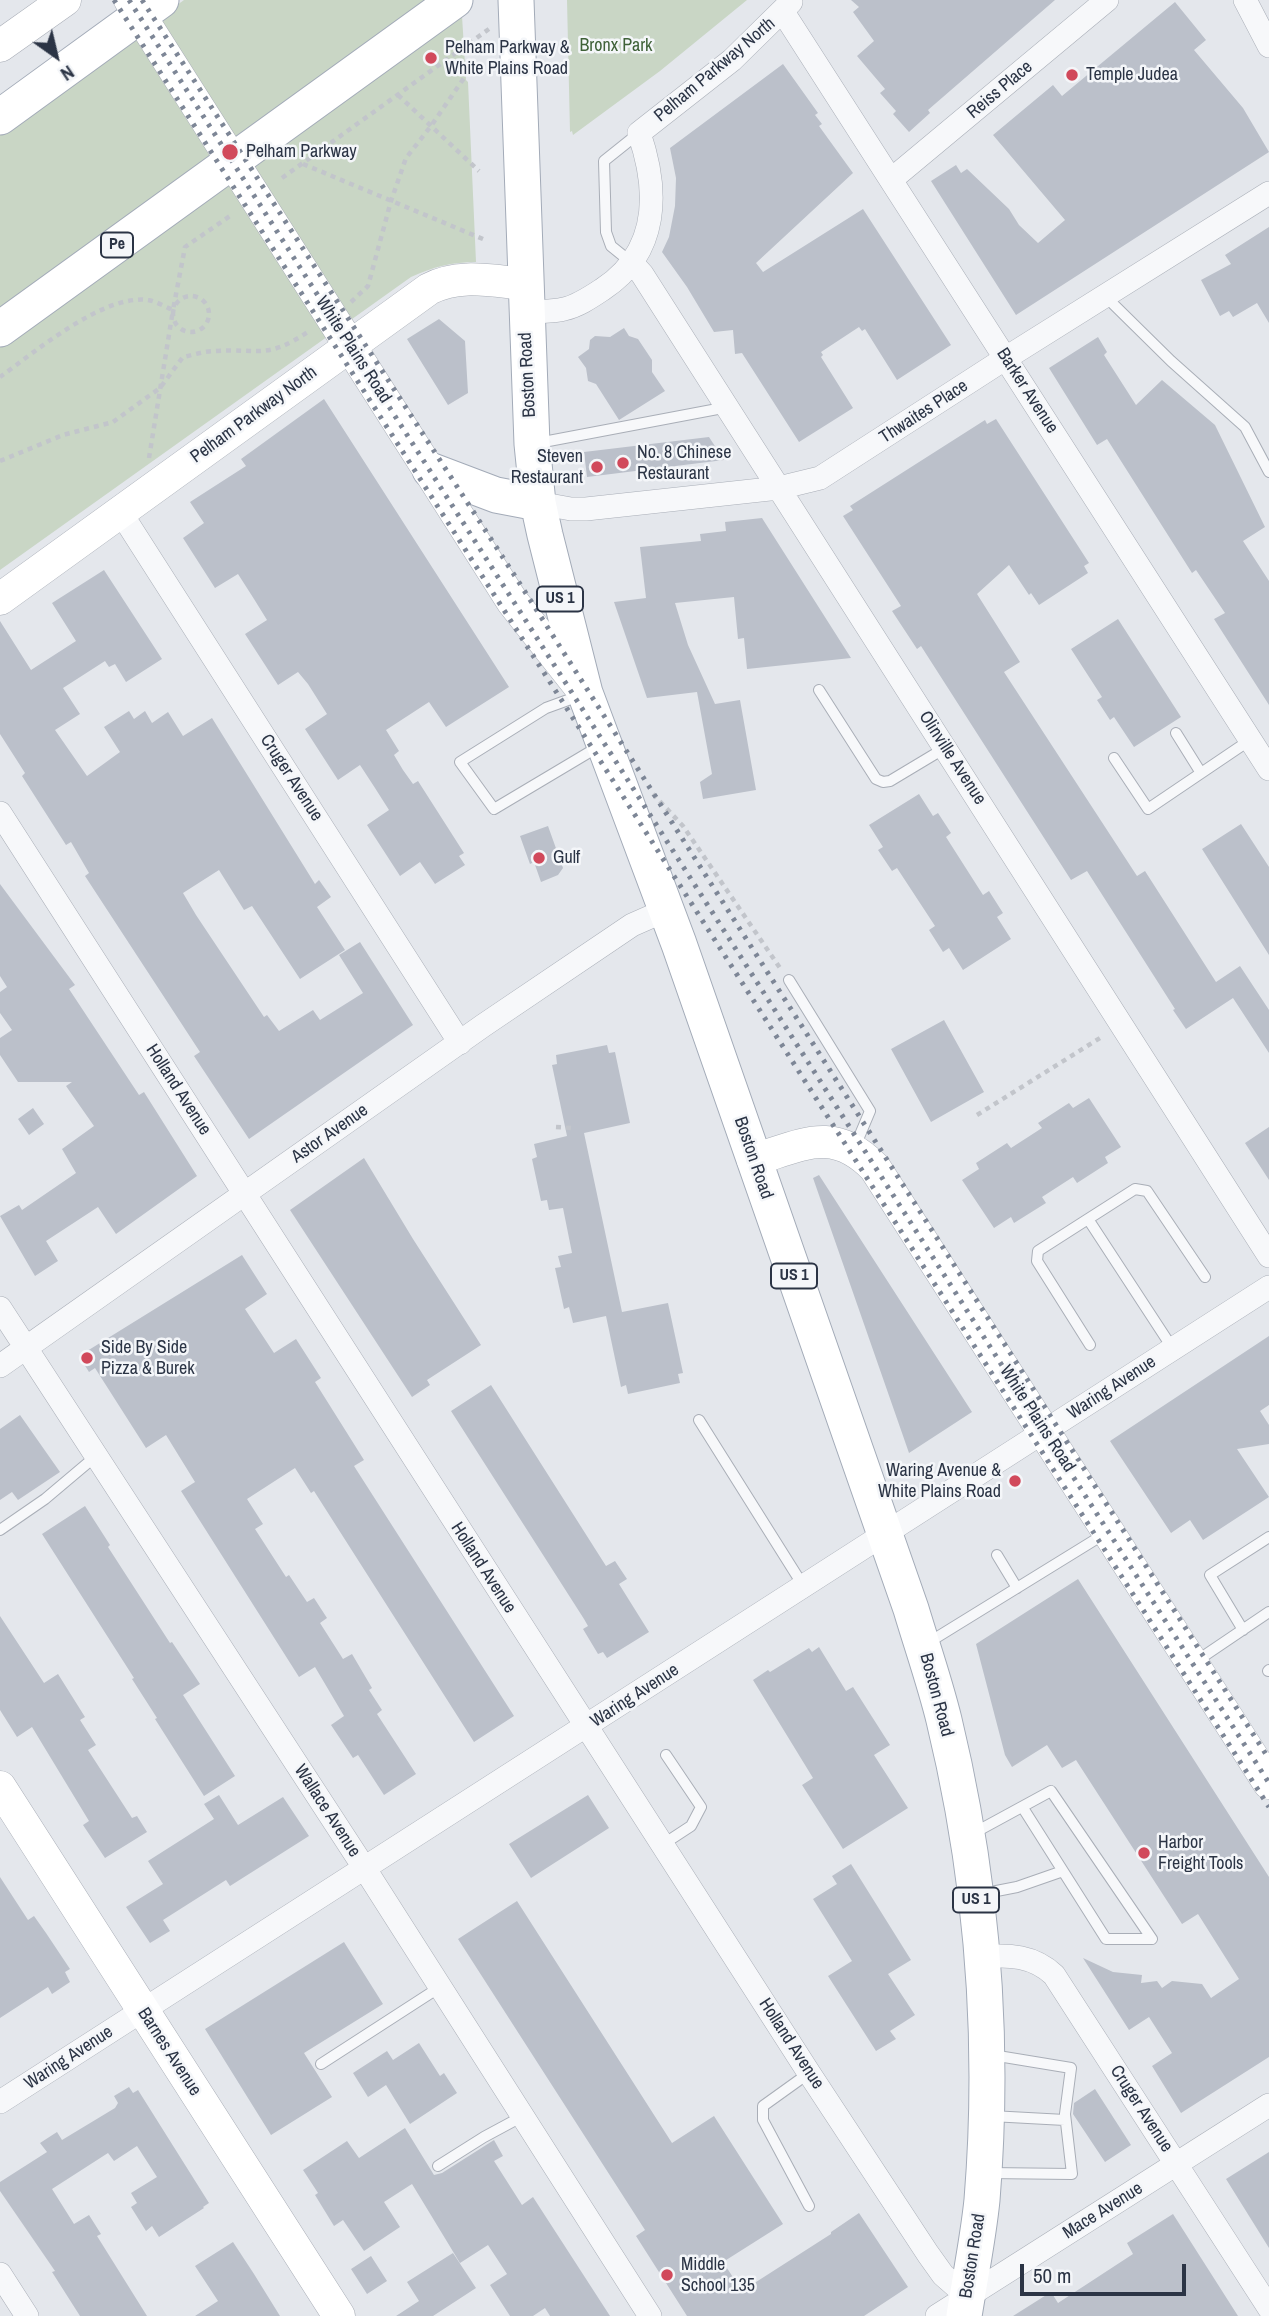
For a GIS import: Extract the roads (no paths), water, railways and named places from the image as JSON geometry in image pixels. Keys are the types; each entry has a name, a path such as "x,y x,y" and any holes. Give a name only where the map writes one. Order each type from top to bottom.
{"main road":[{"path":"0,46 65,0"},
{"name":"Pe","path":"0,329 455,0"},
{"name":"Boston Road","path":"516,0 531,444 538,503 559,599 585,693 666,909 923,1646 944,1719 968,1837 982,1957 986,2053 983,2174 968,2309"},
{"path":"0,117 144,5"},
{"name":"White Plains Road","path":"144,5 233,162 512,601 585,693"},
{"name":"Pelham Parkway North","path":"0,599 429,289 449,280 485,280 526,298"},
{"path":"430,470 496,495 538,503"},
{"path":"753,1160 817,1142 835,1142 854,1149"},
{"name":"White Plains Road","path":"854,1149 875,1168 887,1185 1269,1783"},
{"name":"Barnes Avenue","path":"0,1787 339,2316"}],"street":[{"name":"Reiss Place","path":"892,179 1107,0"},
{"path":"1245,0 1269,46"},
{"name":"Pelham Parkway North","path":"526,298 563,309 576,305 613,282 632,263 645,237 651,209 651,178 639,133 732,60 788,6"},
{"name":"Barker Avenue","path":"788,6 892,179 1269,769"},
{"name":"Thwaites Place","path":"538,503 586,509 807,483 830,473 1006,358 1269,194"},
{"name":"Olinville Avenue","path":"632,263 642,274 728,407 1269,1256"},
{"name":"Cruger Avenue","path":"121,513 460,1043"},
{"name":"Holland Avenue","path":"0,813 809,2073 928,2255 968,2309"},
{"name":"Astor Avenue","path":"0,1366 460,1043 632,925 666,909"},
{"name":"Waring Avenue","path":"0,2102 1269,1287"},
{"name":"Wallace Avenue","path":"0,1308 365,1869 650,2316"},
{"name":"Cruger Avenue","path":"982,1957 1025,1958 1038,1963 1054,1975 1269,2308"},
{"name":"Mace Avenue","path":"937,2316 968,2309 1177,2164 1269,2105"},
{"path":"0,2274 27,2316"}],"lane":[{"path":"632,263 611,246 606,232 604,161 639,133"},
{"path":"1105,296 1171,361 1245,427 1269,472"},
{"path":"531,444 728,407"},
{"path":"819,690 876,779 890,781 945,748"},
{"path":"585,693 546,708 460,762 494,809 605,743"},
{"path":"1176,733 1201,773"},
{"path":"1114,758 1148,809 1250,740"},
{"path":"789,980 870,1111 854,1149"},
{"path":"1090,1345 1037,1261 1038,1251 1135,1189 1147,1191 1205,1277"},
{"path":"1088,1219 1173,1349"},
{"path":"699,1420 804,1587"},
{"path":"0,1530 45,1499 96,1456"},
{"path":"923,1646 1108,1531"},
{"path":"1243,1630 1210,1575 1269,1537"},
{"path":"997,1555 1017,1588"},
{"path":"1193,1664 1269,1612"},
{"path":"662,1845 691,1826 701,1807 666,1755"},
{"path":"968,1837 1051,1791 1152,1939 1106,1939 1023,1808"},
{"path":"975,1895 1017,1887 1063,1871"},
{"path":"321,2064 440,1987"},
{"path":"983,2174 1072,2174 1065,2120 1071,2068 986,2053"},
{"path":"809,2073 763,2106 763,2120 809,2206"},
{"path":"986,2115 1065,2120"},
{"path":"438,2166 523,2116"}],"railway":[{"path":"114,0 1269,1807"},
{"path":"129,0 1269,1783"},
{"path":"142,0 513,573 1269,1759"}],"place":[{"name":"Pelham Parkway & White Plains Road","path":"431,58"},
{"name":"Temple Judea","path":"1072,75"},
{"name":"Pelham Parkway","path":"230,152"},
{"name":"No. 8 Chinese Restaurant","path":"623,463"},
{"name":"Steven Restaurant","path":"597,467"},
{"name":"Gulf","path":"539,858"},
{"name":"Side By Side Pizza & Burek","path":"87,1358"},
{"name":"Waring Avenue & White Plains Road","path":"1015,1481"},
{"name":"Harbor Freight Tools","path":"1144,1853"},
{"name":"Middle School 135","path":"667,2275"}],"park label":[{"name":"Bronx Park","path":"616,46"}]}
